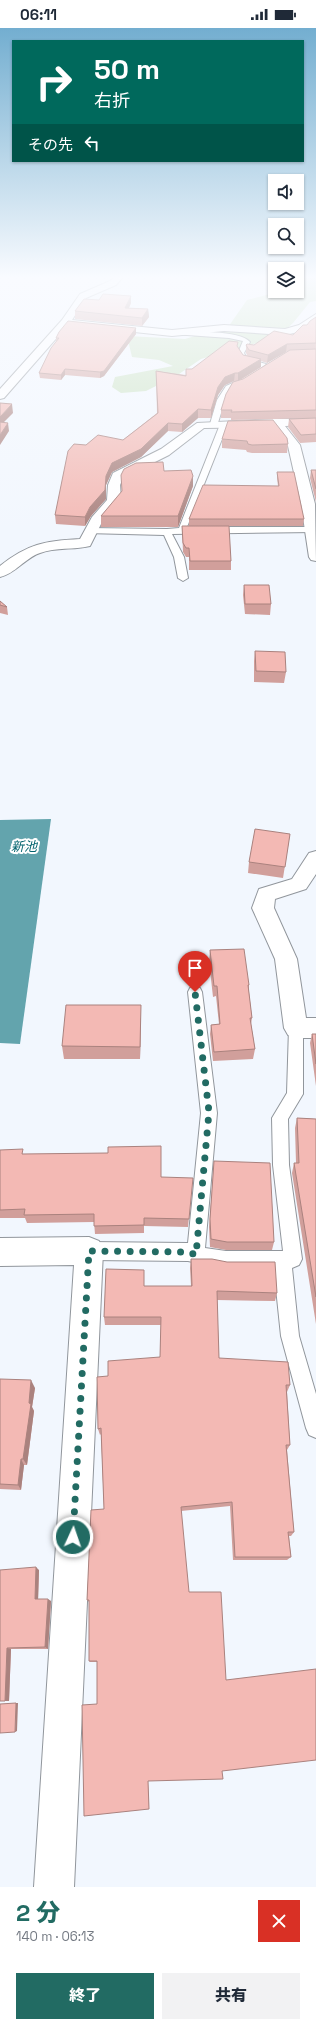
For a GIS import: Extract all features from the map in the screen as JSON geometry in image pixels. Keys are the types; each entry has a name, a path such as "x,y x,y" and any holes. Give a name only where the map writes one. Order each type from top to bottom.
{"street":[{"path":"0,396 31,362"},
{"path":"275,422 294,445 312,530 316,557"},
{"path":"0,573 22,555 32,550 67,544 85,543 89,531 114,500 114,485 117,476 165,452 201,425 316,422"},
{"path":"306,1028 286,958 263,908 266,894 298,884 316,858"},
{"path":"0,1252 89,1251 54,1887"}],"lane":[{"path":"182,530 219,424 221,400 228,387 237,383 263,364 253,362"},
{"path":"228,387 240,385 270,366"},
{"path":"89,531 167,532 182,530 312,530"},
{"path":"167,532 179,557 183,578"},
{"path":"195,992 209,1112 196,1255"},
{"path":"89,1251 188,1252 196,1255 226,1260 293,1259 281,1165 280,1118 295,1094 306,1028"},
{"path":"282,1260 290,1336 316,1428"}],"green space":[{"path":"163,362 197,362 179,374 161,379 156,386 146,391 121,393 112,387 115,377 173,366"}],"water":[{"name":"新池","path":"51,819 20,1044 0,1043 0,820"}],"building":[{"path":"44,362 111,362 104,371 100,372 65,369 61,375 39,373"},
{"path":"202,362 256,362 238,373 225,377 218,387 211,410 198,409 182,424 168,423 141,449 112,463 106,476 105,490 90,507 85,517 55,515 68,451 74,444 86,445 98,435 123,440 158,413 156,371 186,376 186,369 192,369"},
{"path":"271,362 316,362 316,410 231,412 232,410 221,410 226,394 233,382 243,379"},
{"path":"0,403 12,404 0,417"},
{"path":"316,418 316,434 301,435 289,419"},
{"path":"273,420 287,438 288,444 252,445 248,444 247,441 222,439 228,421"},
{"path":"0,422 8,423 0,435"},
{"path":"163,462 164,471 191,470 193,476 178,516 101,516 122,491 121,475 124,469 136,463"},
{"path":"311,470 316,470 316,489"},
{"path":"277,472 294,472 304,519 189,519 203,485 279,486"},
{"path":"182,526 229,526 231,561 190,561 189,548 186,548 183,543"},
{"path":"244,585 269,585 271,604 245,604"},
{"path":"0,601 7,607 0,605"},
{"path":"255,651 285,652 286,672 256,671"},
{"path":"255,829 290,834 285,867 249,862"},
{"path":"244,949 252,1018 250,1018 255,1049 214,1052 211,1025 220,1024 217,986 214,986 210,950"},
{"path":"66,1005 141,1005 140,1047 62,1046"},
{"path":"312,1034 316,1034 316,1064"},
{"path":"297,1118 316,1119 316,1297 294,1163 299,1163"},
{"path":"161,1146 161,1177 193,1178 189,1219 144,1218 144,1225 94,1226 94,1214 24,1215 25,1209 0,1210 0,1150 23,1149 22,1154 108,1153 108,1147"},
{"path":"214,1161 270,1163 274,1242 227,1242 211,1239 210,1219"},
{"path":"191,1259 212,1259 227,1262 275,1262 277,1293 217,1291 219,1358 288,1362 290,1385 286,1385 290,1445 286,1445 294,1532 288,1532 291,1557 235,1557 232,1502 181,1507 189,1592 221,1592 226,1680 316,1669 316,1760 222,1771 223,1779 148,1781 149,1809 84,1816 82,1705 97,1704 97,1661 89,1661 89,1600 87,1600 91,1510 104,1509 101,1428 98,1429 97,1377 108,1376 108,1361 160,1357 161,1317 104,1317 106,1269 144,1270 144,1286 192,1286"},
{"path":"0,1379 31,1380 29,1403 31,1404 18,1485 0,1484"},
{"path":"36,1567 35,1599 48,1599 45,1647 7,1648 5,1701 0,1701 0,1570"},
{"path":"16,1703 15,1732 0,1733 0,1704"}],"route":[{"path":"73,1537 89,1251 188,1252 196,1255 209,1112 195,992"}]}
